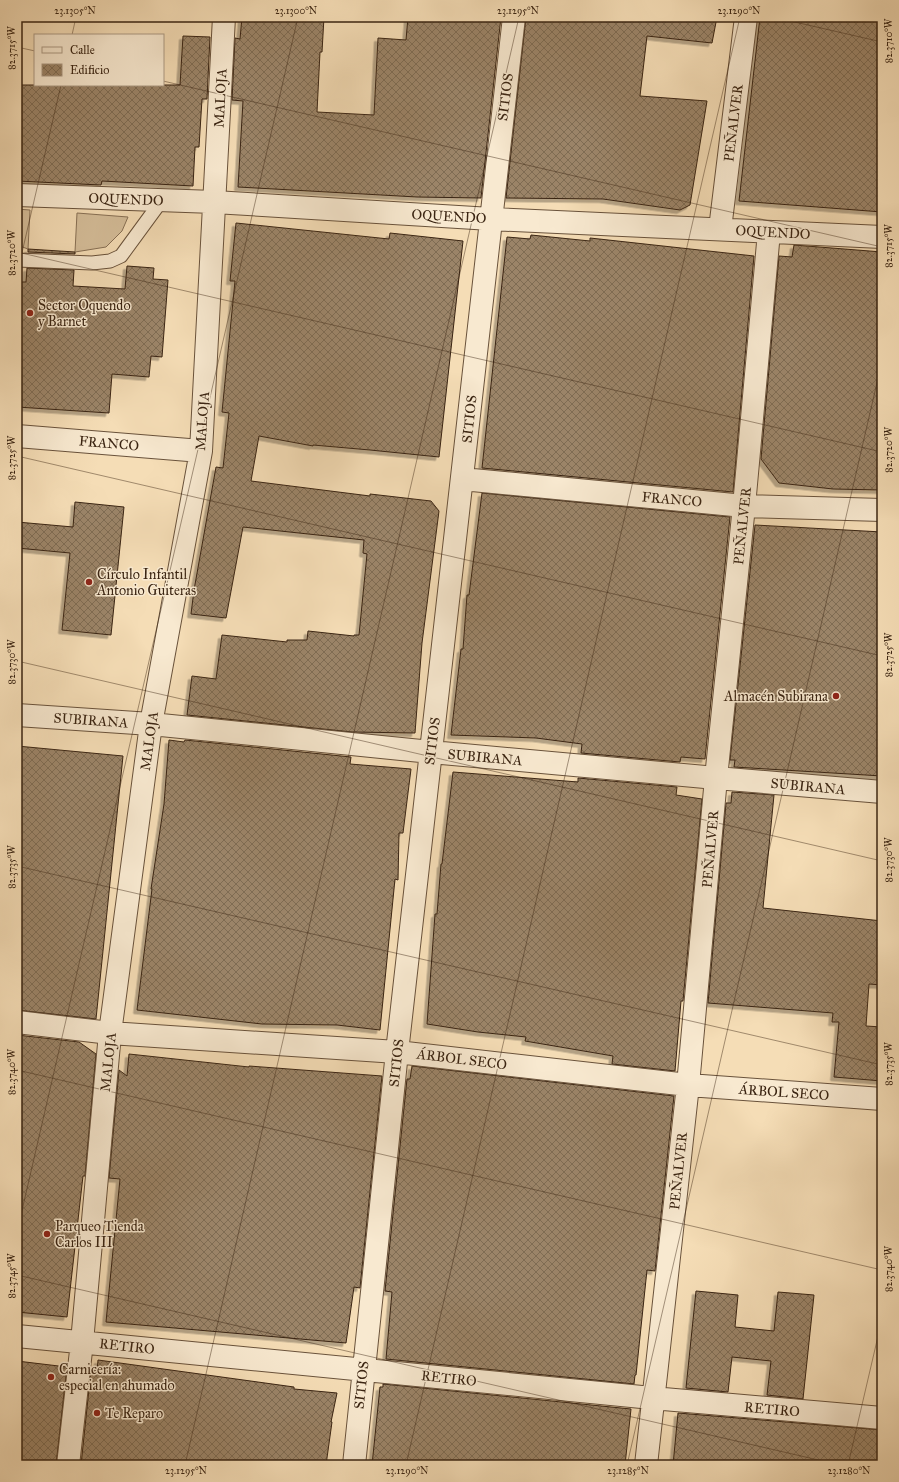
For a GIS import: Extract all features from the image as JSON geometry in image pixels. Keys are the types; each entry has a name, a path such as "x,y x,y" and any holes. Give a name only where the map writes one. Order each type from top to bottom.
{"street":[{"name":"MALOJA","path":"68,1465 82,1342 110,1033 151,724 201,451 224,17"},
{"name":"SITIOS","path":"354,1465 363,1369 430,752 514,17"},
{"name":"PEÑALVER","path":"720,229 746,17"},
{"name":"OQUENDO","path":"17,195 214,202 491,219 882,237"},
{"name":"PEÑALVER","path":"646,1465 652,1398 688,1085 769,232"},
{"name":"FRANCO","path":"17,436 201,451"},
{"name":"FRANCO","path":"462,479 744,506 882,510"},
{"name":"SUBIRANA","path":"17,715 151,724 430,752 882,792"},
{"name":"ÁRBOL SECO","path":"17,1022 110,1033 397,1052 688,1085 882,1098"},
{"name":"RETIRO","path":"17,1336 652,1398 882,1418"}],"lane":[{"path":"17,260 92,263 110,262 122,256 162,200"}],"shaded area":[{"path":"17,209 30,210 28,249 17,245"},
{"path":"77,213 128,217 122,231 106,247 75,252"}],"building":[{"path":"242,17 324,17 322,52 320,52 317,112 374,115 378,38 406,40 408,17 501,17 481,198 417,197 238,187 243,101 232,100 235,38 240,39"},
{"path":"526,17 717,17 712,43 647,36 640,96 707,101 690,205 680,210 603,199 506,198"},
{"path":"760,17 882,17 882,212 739,201"},
{"path":"183,36 210,37 207,99 202,99 199,147 195,147 193,186 102,181 101,185 17,181 17,85 180,85"},
{"path":"236,223 389,239 390,233 463,241 439,457 313,446 259,436 251,481 370,496 370,494 431,501 439,511 422,643 415,733 352,732 187,715 192,676 216,679 222,635 287,642 287,640 307,640 308,631 354,636 359,635 367,554 363,553 364,540 243,527 226,618 191,614 216,467 223,468 229,413 222,412 235,281 230,281"},
{"path":"531,235 590,241 590,238 754,256 733,492 482,468 507,237 530,239"},
{"path":"794,245 882,252 882,490 833,489 779,483 761,459 779,256 792,257"},
{"path":"28,249 75,252 75,254 28,252"},
{"path":"127,266 154,268 153,279 168,280 162,357 151,356 149,377 112,374 109,413 17,407 17,282 26,282 27,268 74,270 73,286 125,289"},
{"path":"482,493 730,517 705,759 681,757 680,762 581,753 582,744 536,738 451,735 461,649 463,649 467,595 469,595"},
{"path":"75,502 124,507 111,635 62,630 70,553 17,548 17,522 73,527"},
{"path":"755,525 882,532 882,776 734,767 735,760 730,760"},
{"path":"169,740 184,742 185,740 351,757 350,764 411,769 403,833 399,833 398,880 395,879 380,1030 337,1025 262,1024 137,1010 151,889 164,804"},
{"path":"17,746 123,756 96,1019 17,1010"},
{"path":"453,772 578,782 578,778 677,787 676,795 702,799 675,1071 612,1064 613,1056 525,1041 526,1037 478,1032 427,1024 435,914 437,914 441,864"},
{"path":"732,792 774,795 763,908 882,921 882,985 869,984 866,1026 882,1027 882,1081 834,1077 839,1022 832,1022 833,1013 708,1003 726,803 731,803"},
{"path":"17,1035 79,1042 96,1054 85,1176 83,1176 67,1317 17,1312"},
{"path":"129,1054 249,1067 382,1076 360,1288 354,1287 346,1343 106,1322 120,1179 109,1178 119,1070 127,1076"},
{"path":"412,1066 674,1096 655,1271 647,1270 634,1384 386,1359 392,1292 385,1291 407,1079 410,1079"},
{"path":"696,1291 738,1295 735,1327 774,1331 778,1292 814,1295 803,1399 767,1395 771,1361 732,1357 728,1392 686,1388"},
{"path":"98,1360 294,1387 294,1389 337,1393 331,1422 326,1465 81,1465 91,1370 97,1371"},
{"path":"17,1361 67,1367 56,1465 17,1465"},
{"path":"383,1384 631,1409 625,1465 372,1465 380,1387 383,1387"},
{"path":"678,1413 882,1430 882,1465 673,1465"}],"place":[{"name":"Sector Oquendo y Barnet","path":"30,313"},
{"name":"Círculo Infantil Antonio Guiteras","path":"89,582"},
{"name":"Almacén Subirana","path":"836,696"},
{"name":"Parqueo Tienda Carlos III","path":"47,1234"},
{"name":"Carnicería: especial en ahumado","path":"51,1377"},
{"name":"Te Reparo","path":"97,1413"}]}
